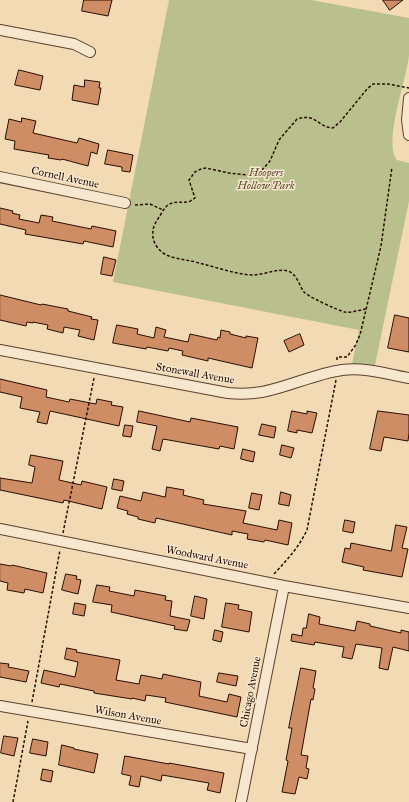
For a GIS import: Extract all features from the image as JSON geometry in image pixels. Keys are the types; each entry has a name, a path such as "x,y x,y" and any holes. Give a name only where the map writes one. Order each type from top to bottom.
{"street":[{"path":"0,30 74,44 90,52"},
{"path":"409,98 409,135"},
{"name":"Cornell Avenue","path":"0,177 126,203"},
{"name":"Stonewall Avenue","path":"0,350 228,393 246,394 261,392 323,374 343,370 366,370 409,378"},
{"name":"Woodward Avenue","path":"0,529 284,586 409,608"},
{"name":"Chicago Avenue","path":"241,802 284,586"},
{"name":"Wilson Avenue","path":"0,706 252,749"}],"path":[{"path":"366,309 354,312 344,312 310,297 306,294 296,278 289,271 279,270 259,275 242,274 165,255 158,248 153,237 155,224 163,210 171,203 176,201 189,202 195,198 188,180 201,168 248,175 262,170 270,161 279,140 298,119 310,117 324,126 333,128 373,84 388,84 409,88"},
{"path":"126,203 134,206 150,204 163,210"},
{"path":"13,802 96,368"}],"green space":[{"name":"Hoopers Hollow Park","path":"169,0 311,0 409,18 409,55 394,125 393,151 397,160 409,163 409,201 375,365 352,364 359,330 113,282"}],"building":[{"path":"84,0 112,0 108,16 82,11"},
{"path":"383,0 403,0 390,10"},
{"path":"19,70 43,76 40,90 15,85"},
{"path":"85,80 100,82 99,88 101,88 98,105 72,100 74,85 84,87"},
{"path":"22,118 36,121 33,133 77,143 79,138 99,144 97,154 91,152 88,166 62,159 48,158 49,155 14,149 15,141 5,139 9,119 21,122"},
{"path":"108,150 133,155 130,172 122,171 122,167 105,164"},
{"path":"0,208 13,211 12,213 20,215 19,219 39,223 41,215 53,217 52,221 91,229 92,226 116,231 113,247 84,241 83,244 25,234 26,230 0,224"},
{"path":"104,257 116,260 112,276 101,274"},
{"path":"0,295 41,305 68,309 68,311 92,317 91,319 98,320 94,340 78,336 80,330 64,327 63,333 47,329 48,325 27,322 26,326 0,320"},
{"path":"395,315 409,318 409,352 388,348"},
{"path":"117,325 138,329 137,334 154,338 156,327 166,330 164,337 188,342 190,334 217,340 218,337 220,338 221,330 246,338 246,336 258,338 252,368 208,358 208,361 182,355 183,351 169,348 168,351 113,343"},
{"path":"300,334 304,345 289,352 284,341"},
{"path":"0,379 47,390 46,397 69,402 70,399 96,404 97,399 112,402 111,405 123,407 119,426 50,411 47,424 37,422 40,412 20,408 22,397 0,392"},
{"path":"139,411 190,422 191,418 238,427 234,449 220,446 219,449 163,439 160,451 152,449 157,426 137,422"},
{"path":"292,411 307,414 307,411 317,413 312,433 297,430 297,433 288,431"},
{"path":"378,411 409,415 408,441 384,437 381,451 370,449"},
{"path":"262,424 276,427 274,438 259,435"},
{"path":"125,425 133,426 131,437 123,436"},
{"path":"282,445 294,448 291,458 280,455"},
{"path":"243,449 255,452 253,462 241,459"},
{"path":"31,455 63,461 59,480 81,485 82,481 107,487 102,509 64,500 63,503 0,490 0,478 32,483 35,467 29,465"},
{"path":"114,479 124,481 122,491 112,489"},
{"path":"167,487 184,490 183,495 204,500 203,504 246,511 243,523 277,530 279,520 292,523 288,545 265,540 264,542 247,539 248,534 232,531 232,535 156,518 155,523 138,519 138,517 127,514 128,511 117,508 120,496 141,501 143,492 165,497"},
{"path":"281,492 291,495 289,506 279,504"},
{"path":"252,493 262,495 259,510 249,508"},
{"path":"345,520 355,522 353,533 343,531"},
{"path":"396,525 407,527 402,548 408,549 402,577 363,570 364,567 342,562 345,548 350,549 351,543 391,551"},
{"path":"0,564 12,565 47,573 43,593 25,589 24,593 7,590 8,583 0,581"},
{"path":"66,574 77,576 76,579 81,580 78,594 62,590"},
{"path":"97,585 110,587 109,591 134,596 135,590 166,596 165,600 172,601 170,616 190,620 187,631 174,629 175,626 111,612 112,605 93,602"},
{"path":"195,596 207,599 204,619 191,616"},
{"path":"75,603 86,605 84,616 73,614"},
{"path":"226,603 239,605 238,609 252,612 249,632 222,627"},
{"path":"309,614 320,617 319,624 355,631 357,621 370,624 370,626 401,633 401,630 409,632 409,651 393,647 388,670 379,668 382,648 356,644 352,659 342,657 344,647 315,642 314,645 291,641 292,634 302,636 303,628 306,628"},
{"path":"215,630 223,632 221,642 213,640"},
{"path":"67,648 77,650 76,652 120,660 116,680 139,684 141,675 162,679 163,674 201,682 199,696 227,702 229,694 241,697 237,717 165,702 166,698 146,695 145,701 94,693 94,691 60,684 59,687 41,683 44,670 75,677 78,662 65,659"},
{"path":"0,663 9,664 8,667 29,671 26,682 0,677"},
{"path":"301,668 316,671 313,688 315,689 313,700 311,699 301,755 308,756 306,768 309,769 307,779 299,777 295,794 282,792 292,728 289,728"},
{"path":"219,673 238,676 236,686 217,682"},
{"path":"4,736 18,738 14,756 1,753"},
{"path":"33,739 48,742 46,756 30,753"},
{"path":"62,745 98,754 94,773 59,765"},
{"path":"125,756 224,773 220,793 207,790 209,783 162,775 161,781 141,776 139,787 129,785 131,776 122,774"},
{"path":"43,769 53,771 51,782 41,780"}]}
